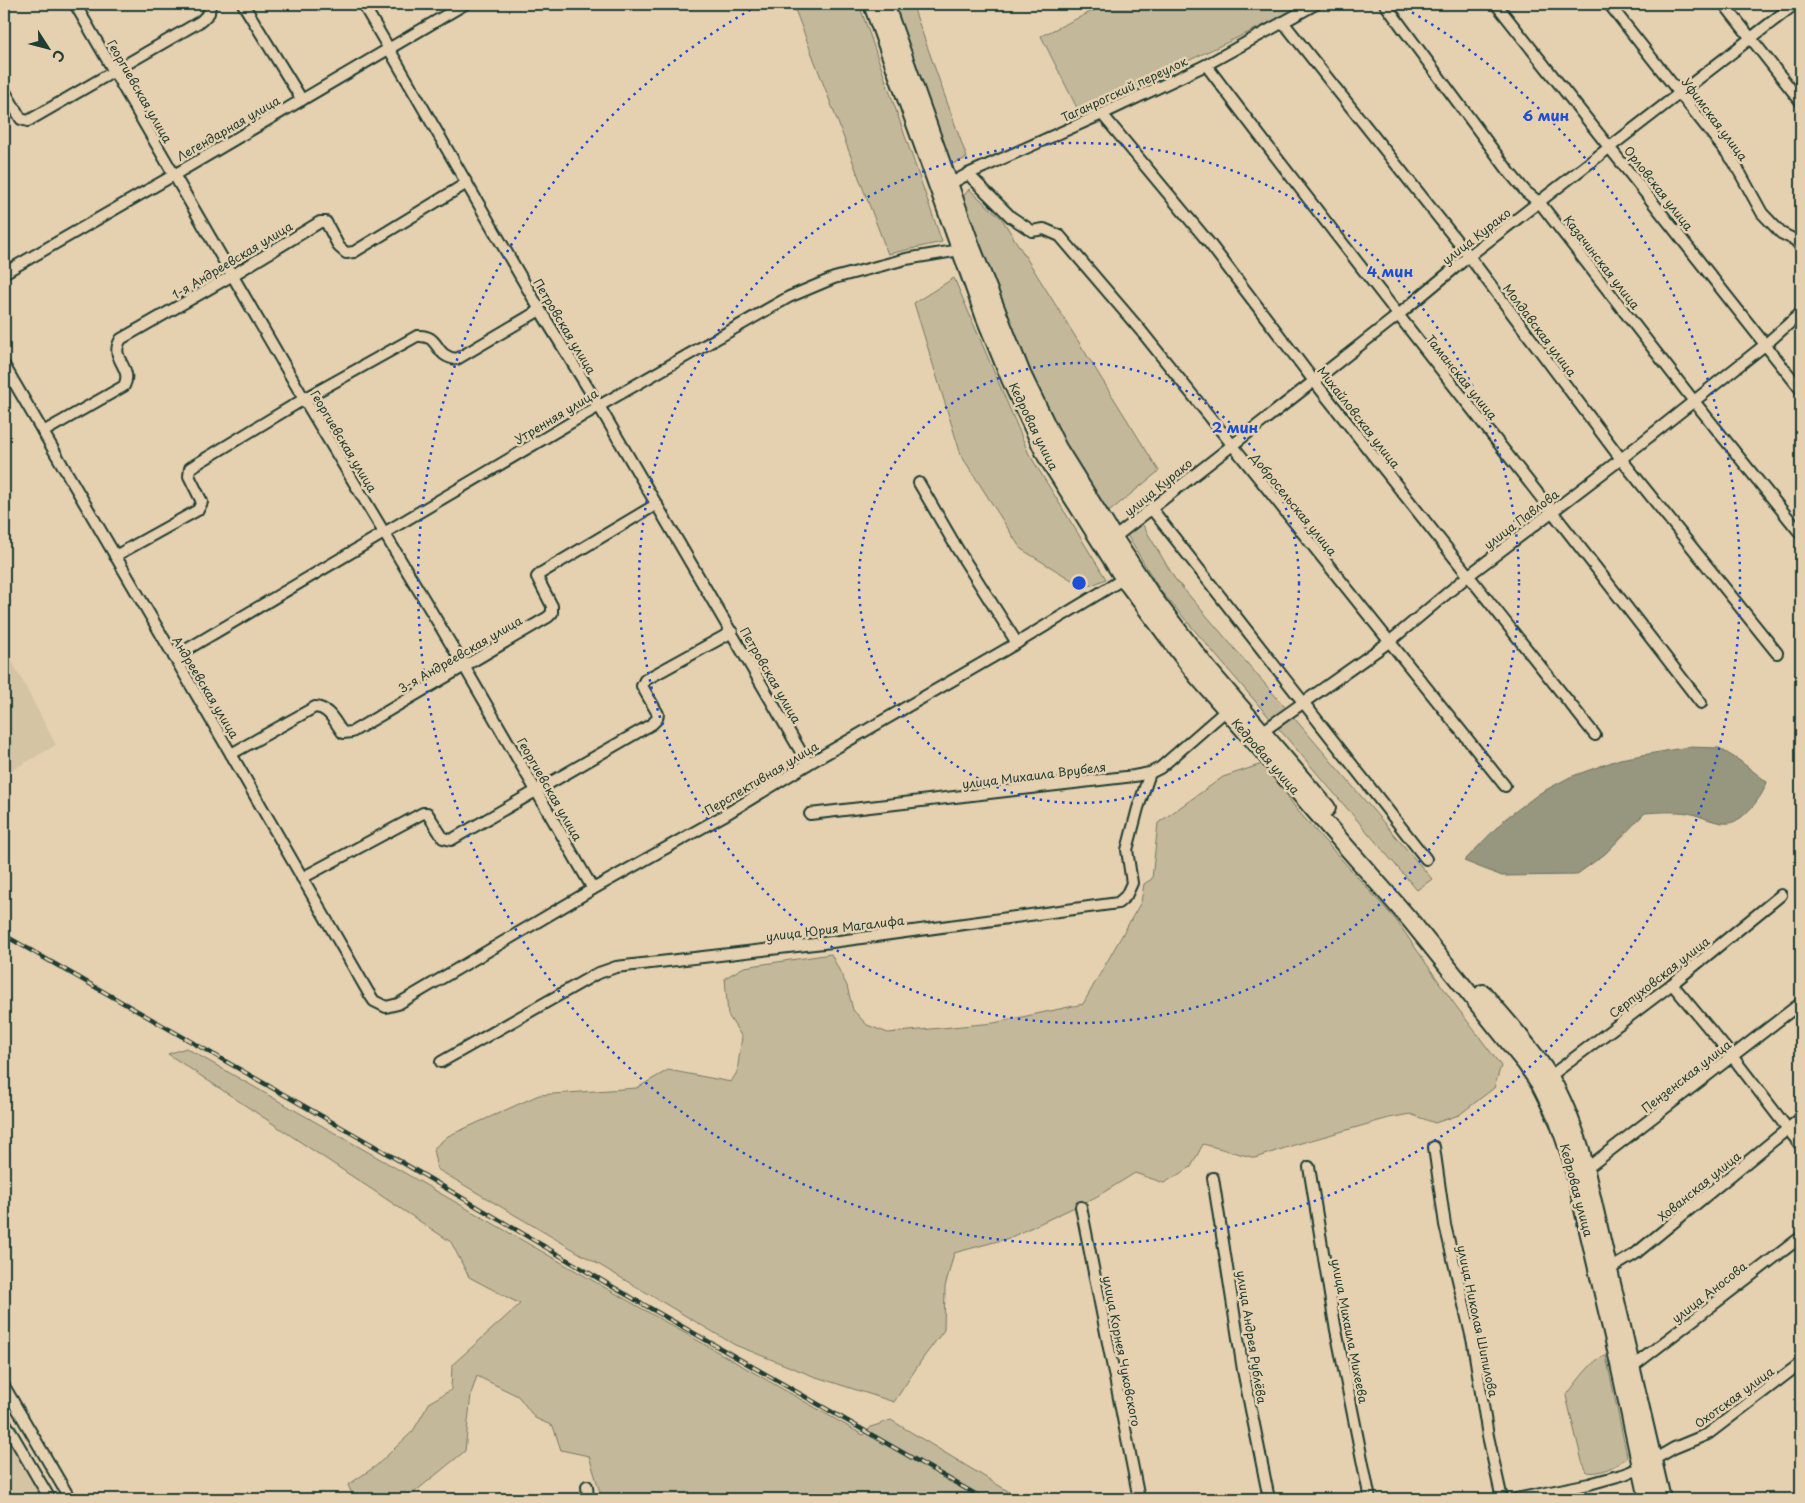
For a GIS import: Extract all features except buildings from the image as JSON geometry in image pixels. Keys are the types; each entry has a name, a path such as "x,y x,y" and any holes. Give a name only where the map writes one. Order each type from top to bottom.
{"main road":[{"name":"Кедровая улица","path":"872,4 966,249 1010,378 1046,456 1109,542 1130,575 1203,662 1232,706 1503,1017 1549,1077 1566,1108 1586,1169 1632,1367 1647,1464 1648,1499"},
{"name":"Кедровая улица","path":"885,4 943,187"},
{"name":"Кедровая улица","path":"1257,735 1411,920 1520,1056 1539,1084 1558,1121 1571,1158 1614,1341 1647,1464 1662,1499"}],"street":[{"name":"Георгиевская улица","path":"75,4 593,889"},
{"path":"4,90 20,119 28,121 201,21 209,13 210,4"},
{"path":"244,4 302,100"},
{"name":"Петровская улица","path":"363,4 540,310 657,504 808,764"},
{"name":"Легендарная улица","path":"4,273 465,4"},
{"name":"Таганрогский переулок","path":"943,187 1206,65 1316,4"},
{"name":"Казачинская улица","path":"1385,4 1510,173 1526,192 1540,203 1693,400 1801,534"},
{"name":"Орловская улица","path":"1496,4 1801,390"},
{"name":"Уфимская улица","path":"1609,4 1734,162 1762,213 1781,233 1795,240 1801,247"},
{"path":"1724,4 1801,102"},
{"name":"улица Курако","path":"1109,542 1398,316 1469,256 1795,4"},
{"name":"Молдавская улица","path":"1283,22 1469,256 1621,458 1777,653"},
{"name":"Таманская улица","path":"1206,65 1398,316 1552,510 1701,703"},
{"name":"Михайловская улица","path":"1102,114 1210,244 1314,381 1595,735"},
{"name":"Добросельская улица","path":"968,174 1011,217 1032,230 1044,229 1060,236 1142,332 1505,786"},
{"name":"1-я Андреевская улица","path":"42,432 124,386 127,374 116,352 118,344 122,339 320,222 326,222 339,247 346,253 354,252 467,183"},
{"name":"Утренняя улица","path":"174,657 599,406 789,297 834,278 906,259 966,249"},
{"path":"115,556 198,510 202,502 189,476 190,468 304,398 417,336 426,335 431,338 442,354 449,358 457,358 540,310"},
{"name":"улица Павлова","path":"1257,735 1389,642 1468,575 1766,344 1801,313"},
{"name":"Андреевская улица","path":"4,365 368,992 374,1001 386,1007 398,1004"},
{"path":"919,483 958,550 1017,642"},
{"name":"3-я Андреевская улица","path":"231,754 315,707 322,707 327,710 343,734 352,732 548,617 552,613 552,606 537,577 657,504"},
{"path":"1151,508 1426,859"},
{"name":"Перспективная улица","path":"398,1004 593,889 723,816 1130,575"},
{"path":"302,878 423,813 427,813 443,838 451,840 537,791 652,724 657,719 658,714 642,686 645,680 732,632"},
{"name":"улица Михаила Врубеля","path":"810,814 1150,773 1160,768 1232,706"},
{"name":"улица Юрия Магалифа","path":"441,1062 596,974 616,967 832,942 1118,903 1126,896 1132,883 1127,850 1150,773"},
{"name":"Серпуховская улица","path":"1549,1077 1672,984 1782,895"},
{"path":"1672,984 1732,1056 1801,1146"},
{"name":"Пензенская улица","path":"1586,1169 1801,1003"},
{"name":"Хованская улица","path":"1610,1269 1635,1254 1801,1118"},
{"name":"улица Николая Шипилова","path":"1434,1147 1445,1225 1473,1343 1488,1436 1502,1499"},
{"name":"улица Михаила Михеева","path":"1309,1167 1335,1325 1370,1499"},
{"name":"улица Андрея Рублёва","path":"1213,1178 1243,1370 1269,1499"},
{"name":"улица Корнея Чуковского","path":"1081,1207 1139,1499"},
{"name":"улица Аносова","path":"1632,1367 1801,1237"},
{"name":"Охотская улица","path":"1516,1499 1589,1484 1625,1474 1647,1464 1674,1448 1708,1434 1801,1363"},
{"path":"4,1386 70,1499"},
{"path":"4,1416 5,1422 50,1499"},
{"path":"587,1486 588,1499"}],"shaded area":[{"path":"793,4 859,4 942,242 888,254"},
{"path":"887,4 912,4 967,158 945,167"},
{"path":"1107,4 1309,4 1079,112 1041,36"},
{"path":"969,189 1002,219 1159,471 1105,515 1053,426 1001,310 963,197"},
{"path":"954,278 1029,454 1106,579 1085,588 1021,549 961,455 914,303"},
{"path":"1141,522 1175,579 1432,879 1417,890 1160,590 1127,535"},
{"path":"4,646 56,745 4,775"},
{"path":"1688,747 1719,748 1740,761 1767,782 1757,801 1741,818 1725,823 1688,813 1645,813 1605,854 1576,875 1502,876 1464,861 1505,819 1540,793 1570,777 1620,759"},
{"path":"1265,763 1297,810 1396,920 1453,1002 1501,1066 1494,1088 1459,1115 1435,1123 1410,1114 1389,1118 1255,1158 1203,1144 1191,1167 1164,1183 1135,1173 1096,1197 1009,1238 954,1253 945,1287 944,1330 894,1402 813,1376 735,1345 437,1169 433,1149 448,1136 539,1095 637,1088 668,1070 731,1082 737,1072 742,1037 728,1015 725,978 744,967 831,954 847,986 853,1010 867,1025 888,1033 994,1023 1083,1004 1141,902 1144,884 1152,879 1158,823 1223,777"},
{"path":"186,1048 863,1435 871,1427 891,1420 1021,1499 602,1499 589,1456 561,1450 553,1426 535,1418 518,1396 477,1376 471,1394 465,1451 406,1499 362,1499 353,1496 348,1485 376,1466 413,1431 430,1402 451,1390 452,1365 520,1304 469,1277 451,1242 168,1054"},
{"path":"1606,1356 1627,1456 1609,1468 1592,1473 1587,1472 1582,1461 1566,1396 1590,1366"},
{"path":"4,1434 42,1499 4,1499"}],"railway":[{"path":"4,935 376,1147 613,1287 984,1499"}]}
